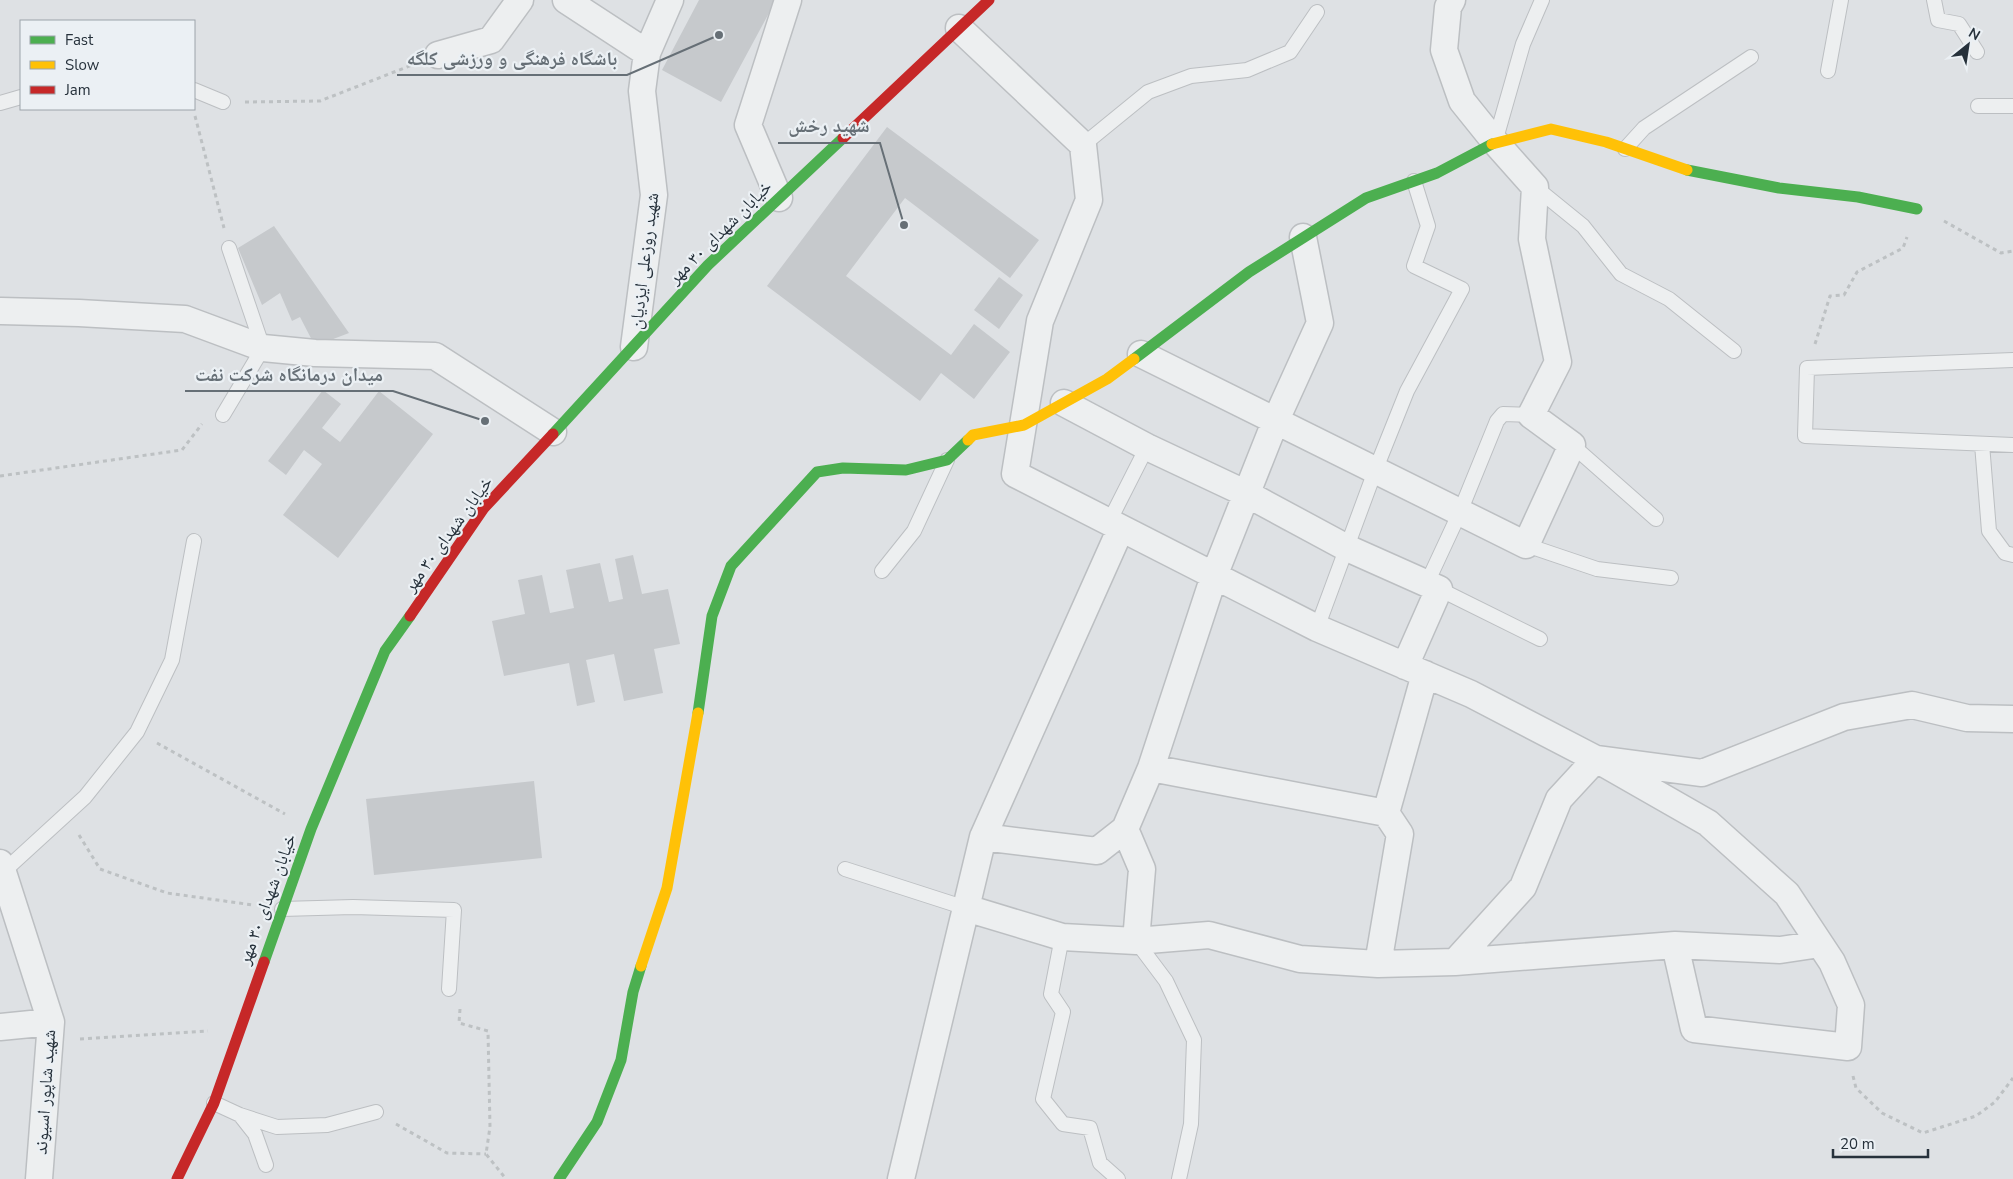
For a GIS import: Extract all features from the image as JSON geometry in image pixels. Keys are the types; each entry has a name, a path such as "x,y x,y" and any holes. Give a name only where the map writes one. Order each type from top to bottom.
{"street":[{"path":"438,55 491,40 520,0"},
{"path":"566,0 648,53"},
{"name":"شهید روزعلی ایزدیان","path":"634,347 654,195 642,91 648,53 670,0"},
{"path":"779,198 748,125 788,0"},
{"name":"خیابان شهدای ۳۰ مهر","path":"177,1179 214,1103 311,829 385,651 484,508 553,432 634,347 708,265 989,0"},
{"path":"1141,354 1526,545 1572,445 1531,414 1558,362 1532,239 1535,187 1462,101 1444,50 1448,7 1452,0"},
{"path":"959,28 1083,146 1089,200 1040,321 1015,474 1317,628 1471,694 1596,759 1708,823 1787,894 1832,962 1850,1005 1848,1047 1694,1029 1675,945"},
{"path":"559,1179 598,1122 621,1060 633,992 667,888 695,737 712,616 731,566 818,472 843,468 906,470 947,460 973,435 1024,425 1108,379 1249,272 1366,198 1437,173 1495,142 1551,129 1625,149 1690,171 1779,188 1858,197 1917,209"},
{"path":"983,837 1097,851 1125,829 1151,768 1214,576 1275,422 1320,323 1303,237"},
{"path":"1,312 79,312 185,319 263,348 315,353 435,356 553,432"},
{"path":"1064,403 1147,447 1247,494 1347,548 1433,586 1386,812 1400,834 1378,964"},
{"path":"901,1179 983,837 1115,525"},
{"path":"1596,759 1702,773 1844,717 1912,705 1967,718 2013,719"},
{"path":"1455,962 1523,887 1559,799 1596,759"},
{"path":"1151,768 1386,812"},
{"path":"1125,829 1142,869 1136,941"},
{"name":"شهید شاپور اسیوند","path":"2,868 50,1032 39,1179"},
{"path":"966,908 1062,938 1136,941 1209,935 1300,959 1378,964 1455,962 1675,945 1780,950 1820,944"},
{"path":"0,1027 50,1032"}],"lane":[{"path":"1495,142 1523,44 1542,0"},
{"path":"1828,71 1841,0"},
{"path":"1934,0 1938,20 1959,24 1978,52"},
{"path":"1083,146 1148,92 1191,76 1247,70 1290,52 1317,12"},
{"path":"1625,149 1644,128 1751,57"},
{"path":"195,90 223,102"},
{"path":"0,103 20,97"},
{"path":"1978,106 2013,106"},
{"path":"1317,628 1374,471 1407,390 1462,289 1414,266 1428,226 1414,181"},
{"path":"1535,187 1583,226 1621,274 1669,299 1734,351"},
{"path":"223,416 263,348 229,248"},
{"path":"2013,360 1807,368 1806,436 2013,445"},
{"path":"1531,414 1504,414 1498,421 1460,512 1433,586 1540,639"},
{"path":"1982,444 1988,531 2005,553 2013,555"},
{"path":"1572,445 1656,519"},
{"path":"1115,525 1147,447"},
{"path":"882,570 914,531 947,460"},
{"path":"2,868 86,797 137,732 172,660 194,541"},
{"path":"1526,545 1597,569 1671,578"},
{"path":"845,869 966,908"},
{"path":"282,909 353,907 454,910 449,989"},
{"path":"1062,938 1050,994 1063,1012 1043,1099 1063,1124 1090,1128 1100,1163 1118,1179"},
{"path":"1136,941 1166,981 1194,1040 1191,1124 1179,1179"},
{"path":"214,1103 240,1115 277,1126 327,1125 376,1112"},
{"path":"240,1115 255,1134 266,1165"}],"path":[{"path":"229,248 193,117 223,102 320,101 438,55"},
{"path":"1807,368 1830,296 1844,295 1857,272 1902,248 1917,209 1954,226 2001,253 2013,251"},
{"path":"0,476 182,450 203,424 223,416"},
{"path":"137,732 311,829"},
{"path":"67,815 100,869 167,893 282,909"},
{"path":"449,989 460,993 459,1024 488,1031 490,1127 486,1154 506,1179"},
{"path":"50,1032 239,1029"},
{"path":"1848,1047 1856,1088 1882,1113 1924,1133 1976,1116 1995,1102 2013,1078"},
{"path":"376,1112 447,1153 486,1154"}],"building":[{"path":"699,0 776,0 721,102 662,70"},
{"path":"887,127 1039,240 1010,278 905,198 846,276 951,355 974,324 1010,352 974,399 941,373 920,401 767,286"},
{"path":"274,226 349,333 315,346 300,317 292,321 280,293 262,305 238,248"},
{"path":"999,277 1023,295 999,329 974,310"},
{"path":"323,390 341,404 322,428 340,442 379,391 433,434 338,558 283,515 322,464 304,450 286,475 268,461"},
{"path":"633,555 642,594 668,589 680,644 654,649 663,693 624,701 614,654 586,660 595,702 577,706 569,663 504,676 492,621 525,614 518,580 542,575 550,613 574,608 566,570 600,563 609,602 623,599 615,559"},
{"path":"534,781 542,858 374,875 366,799"}],"traffic: fast":[{"path":"553,434 708,265 843,138"},
{"path":"1134,359 1249,272 1366,198 1437,173 1492,144"},
{"path":"1687,170 1779,188 1858,197 1917,209"},
{"path":"698,713 712,616 731,566 817,472 843,468 906,470 947,460 968,440"},
{"path":"264,962 311,829 385,651 410,616"},
{"path":"559,1179 597,1122 621,1060 633,992 641,966"}],"traffic: slow":[{"path":"1492,144 1551,129 1606,142 1687,170"},
{"path":"968,440 973,435 1024,425 1107,379 1134,359"},
{"path":"641,966 667,888 698,713"}],"traffic: jam":[{"path":"843,138 989,0"},
{"path":"410,616 484,508 553,434"},
{"path":"177,1179 214,1103 264,962"}],"place":[{"name":"باشگاه فرهنگی و ورزشی کلگه","path":"719,35"},
{"name":"شهید رخش","path":"904,225"},
{"name":"میدان درمانگاه شرکت نفت","path":"485,421"}]}
